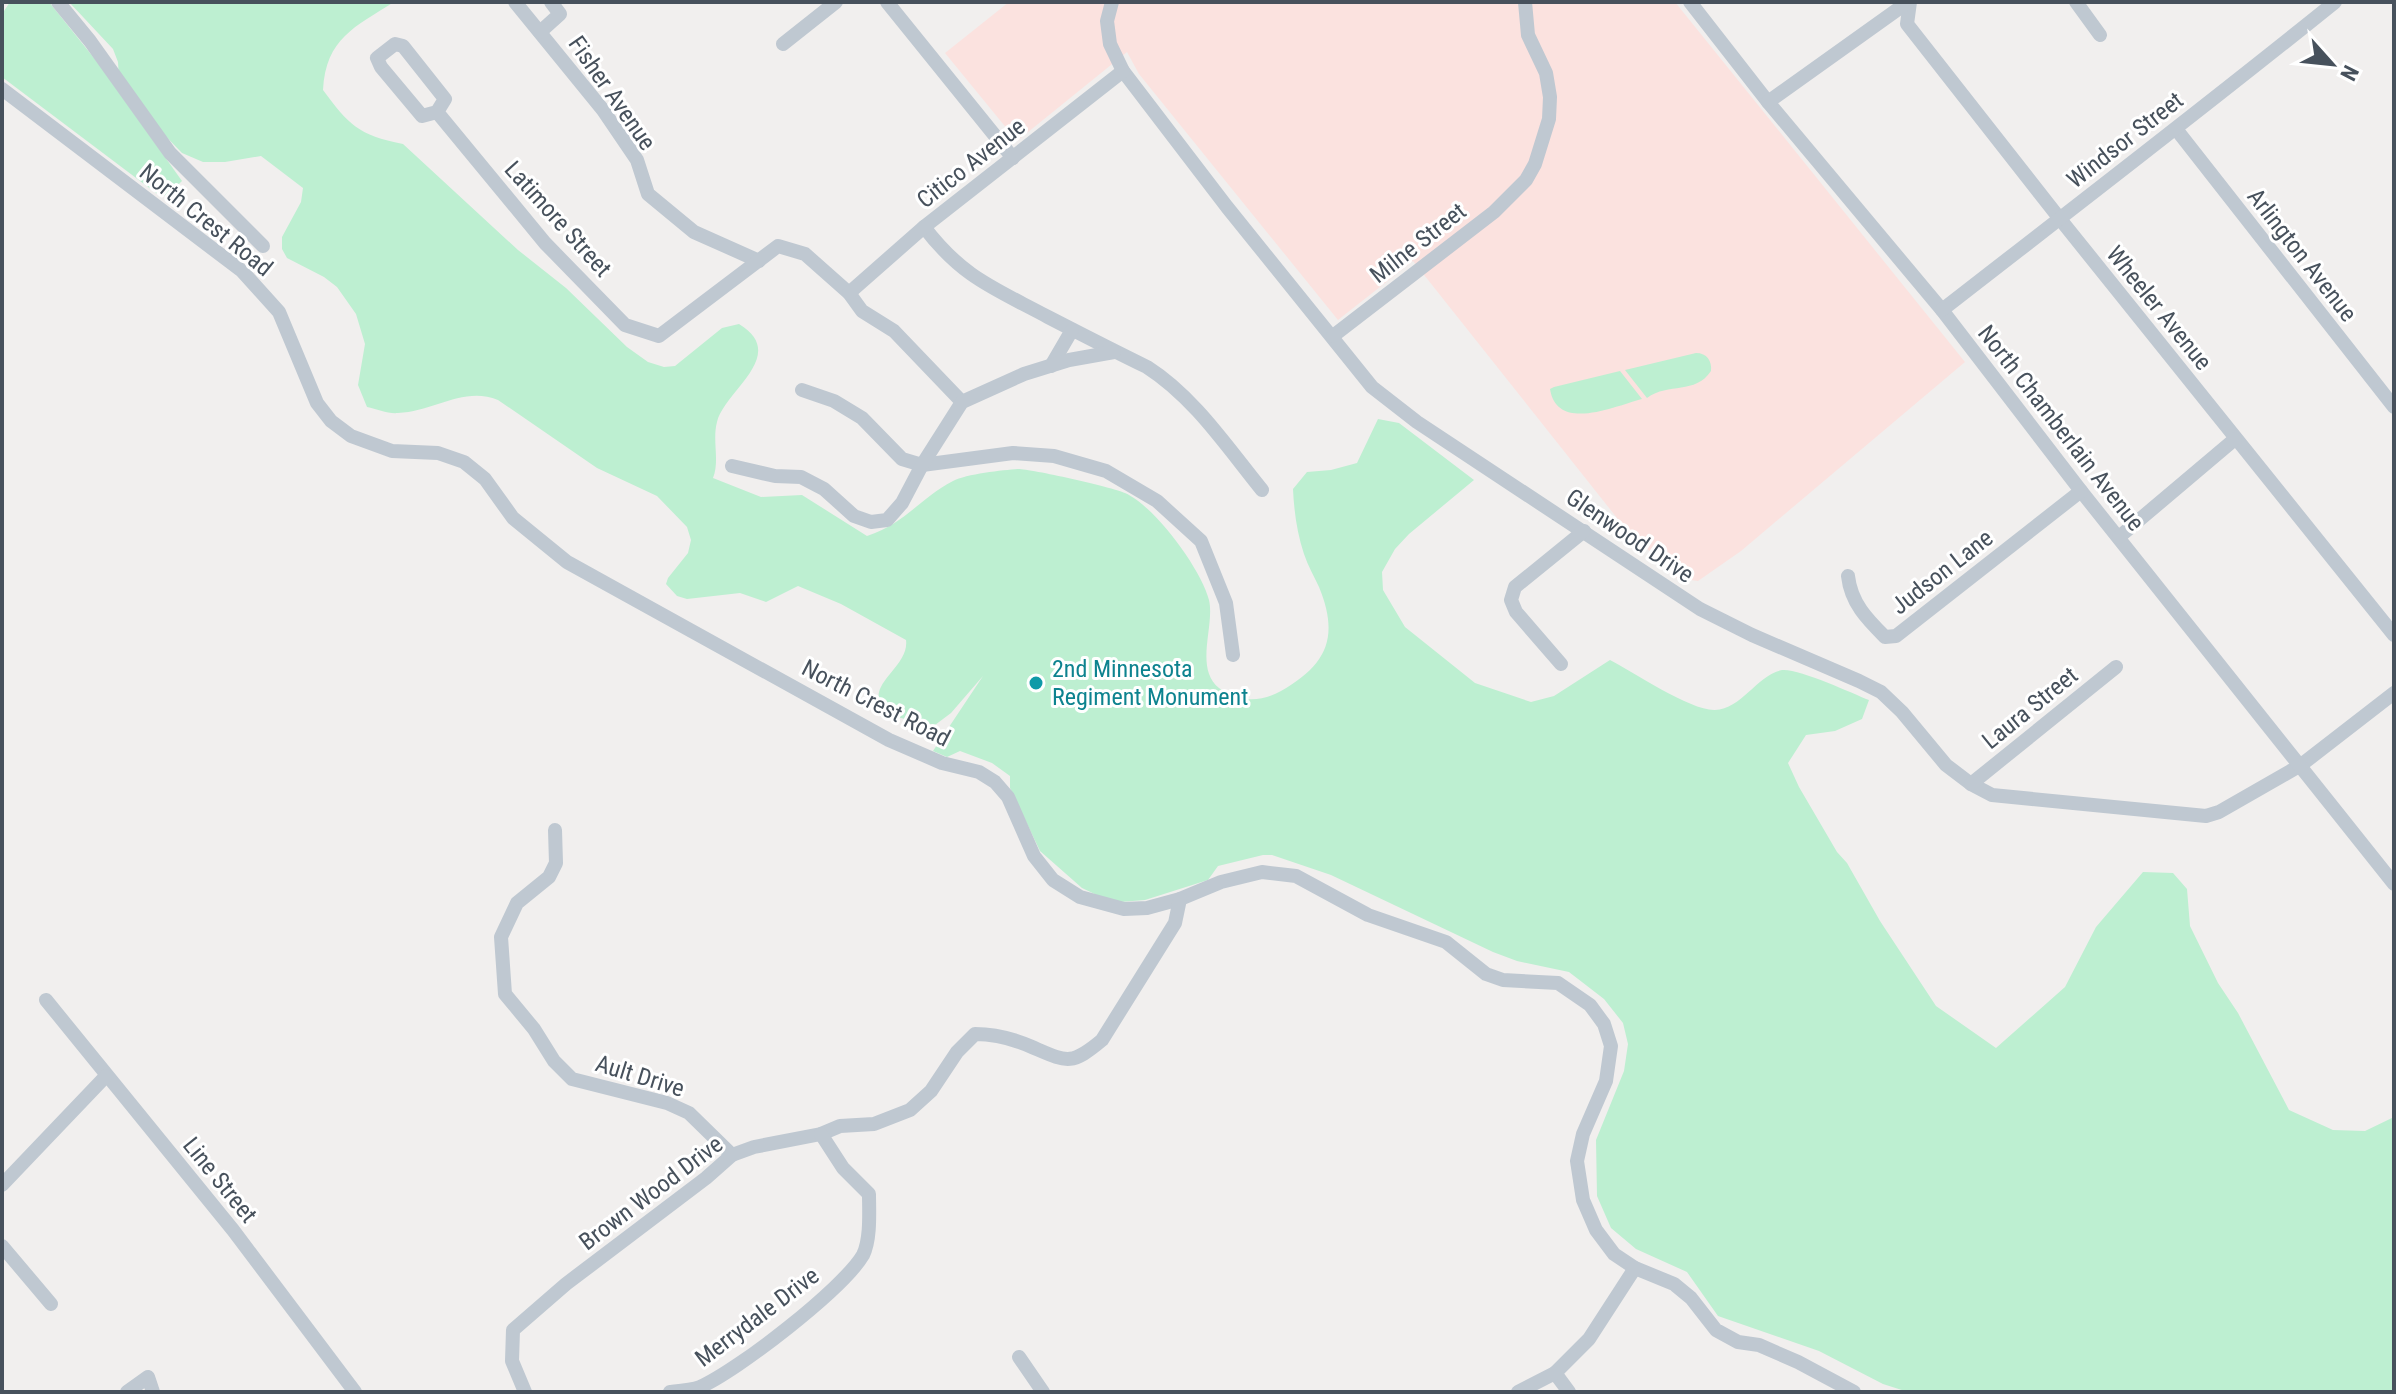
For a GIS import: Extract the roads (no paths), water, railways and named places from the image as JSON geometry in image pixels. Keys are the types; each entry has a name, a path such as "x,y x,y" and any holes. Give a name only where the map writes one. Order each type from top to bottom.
{"street":[{"path":"58,2 90,41 170,153 263,246"},
{"name":"Fisher Avenue","path":"515,2 603,110 637,160 648,194 694,232 759,261"},
{"name":"Fisher Avenue","path":"540,32 560,14 551,2"},
{"path":"783,44 836,2"},
{"path":"887,2 1013,158"},
{"name":"Glenwood Drive","path":"1112,2 1107,21 1110,44 1123,71 1227,207 1372,387 1469,457 1700,609 1881,692 1946,765 1971,784 1992,795 2206,816 2219,812 2301,765 2394,693"},
{"name":"Milne Street","path":"1333,336 1494,212 1526,180 1546,131 1550,97 1546,73 1528,35 1525,2"},
{"name":"North Chamberlain Avenue","path":"1690,2 1768,102 1942,310 2081,491 2394,884"},
{"path":"1768,102 1909,2"},
{"name":"Wheeler Avenue","path":"1909,2 1907,24 2394,635"},
{"path":"2076,2 2100,35"},
{"name":"Windsor Street","path":"1942,310 2335,2"},
{"name":"Latimore Street","path":"395,44 403,46 445,99 437,112 422,116 377,58 395,44"},
{"name":"Citico Avenue","path":"849,293 924,227 1123,71"},
{"name":"North Crest Road","path":"2,89 242,271 279,312 317,403 331,421 351,436 392,451 438,453 464,462 485,479 513,518 567,562 889,740 942,763 979,772 995,782 1008,797 1034,856 1053,880 1080,897 1124,909 1147,908 1180,899 1221,882 1262,872 1296,876 1368,915 1446,942 1486,974 1503,980 1558,983 1590,1005 1604,1024 1611,1046 1606,1081 1587,1121 1577,1161 1583,1200 1596,1230 1614,1254 1635,1268 1674,1284 1691,1298 1716,1330 1738,1342 1759,1345 1798,1362 1854,1392"},
{"name":"Latimore Street","path":"437,112 545,243 625,325 659,336 759,261"},
{"name":"Arlington Avenue","path":"2176,129 2394,407"},
{"path":"924,227 942,251 968,274 1008,299 1168,381 1205,420 1262,490"},
{"path":"759,261 778,246 805,254 849,293 862,311 894,331 962,402"},
{"path":"1051,366 1072,330"},
{"path":"732,466 775,476 801,477 824,489 854,516 871,522 887,520 902,503 962,402 1024,374 1114,352"},
{"path":"802,390 834,401 862,418 902,459 922,465 1013,453 1054,456 1106,471 1157,501 1201,541 1226,603 1233,655"},
{"path":"2119,537 2235,439"},
{"name":"Judson Lane","path":"1848,576 1850,592 1863,615 1885,637 1896,636 2081,491"},
{"path":"1561,664 1516,612 1511,600 1515,587 1584,531"},
{"name":"Laura Street","path":"1971,784 2116,667"},
{"name":"Ault Drive","path":"555,830 556,863 549,877 517,903 501,937 505,994 534,1029 554,1061 572,1079 667,1103 689,1113 732,1155"},
{"name":"Brown Wood Drive","path":"525,1392 512,1361 513,1330 566,1284 732,1155 754,1147 821,1134 840,1126 874,1124 910,1110 931,1091 957,1052 975,1034 995,1034 1065,1060 1086,1053 1102,1040 1175,923 1180,899"},
{"name":"Line Street","path":"46,1000 233,1230 355,1392"},
{"path":"2,1185 106,1076"},
{"name":"Merrydale Drive","path":"670,1392 699,1387 748,1357 837,1285 864,1253 869,1194 843,1168 821,1134"},
{"path":"2,1246 51,1304"},
{"path":"1518,1392 1555,1373 1589,1339 1635,1268"},
{"path":"1019,1357 1043,1392"},
{"path":"1555,1373 1569,1392"},
{"path":"127,1392 148,1377 153,1392"}],"place":[{"name":"2nd Minnesota Regiment Monument","path":"1036,683"}]}
